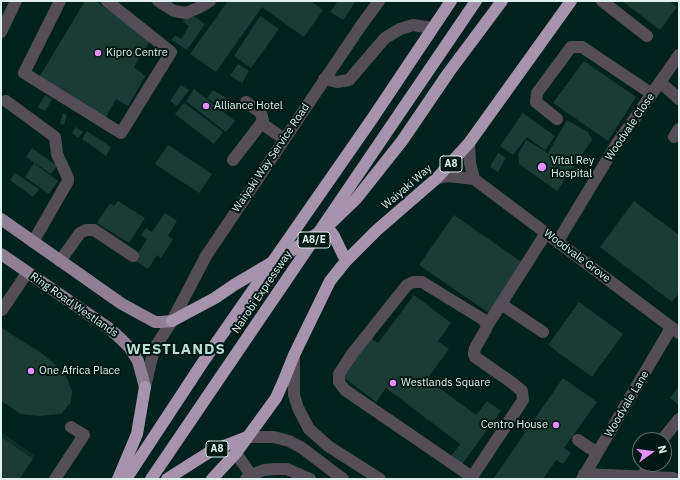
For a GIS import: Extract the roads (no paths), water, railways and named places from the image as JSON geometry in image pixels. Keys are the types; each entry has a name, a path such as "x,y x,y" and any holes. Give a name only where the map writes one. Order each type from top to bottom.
{"highway":[{"name":"Nairobi Expressway","path":"126,479 205,359 372,119 450,1"},
{"name":"Nairobi Expressway","path":"151,479 476,1"},
{"path":"172,321 215,298 327,228 356,199 402,141 449,72 502,1"},
{"name":"Waiyaki Way","path":"294,355 330,281 346,261 377,230 437,178 469,144 571,1"},
{"path":"327,228 334,236 346,261"},
{"name":"A8","path":"167,479 211,451 247,437 276,398 294,355"},
{"path":"118,479 137,434 145,387"},
{"path":"212,479 236,453 247,437"}],"main road":[{"path":"1,219 122,304 148,319 161,322 172,321"},
{"name":"Ring Road Westlands","path":"1,254 110,329 121,339 130,348 138,361 145,387"}],"street":[{"path":"60,1 24,73 121,133 171,52 107,1"},
{"path":"158,1 174,11 186,13 210,1"},
{"name":"Waiyaki Way Service Road","path":"145,387 154,349 172,321 206,256 324,79 379,1"},
{"path":"602,1 647,36"},
{"path":"1,32 11,3"},
{"path":"324,79 337,82 349,80 385,38 400,29 413,25 432,28"},
{"path":"557,120 536,102 537,93 572,47 582,47 652,94"},
{"name":"Woodvale Close","path":"558,241 616,145 679,55"},
{"path":"660,82 679,98"},
{"path":"6,101 55,137 57,154 68,178 68,181 33,242"},
{"path":"233,160 261,123 263,117 261,113 246,102"},
{"path":"261,123 284,139"},
{"path":"437,178 448,176 474,179 470,163 469,144"},
{"name":"Woodvale Grove","path":"474,179 558,241 675,331"},
{"path":"60,261 80,233 86,230 94,230 133,256"},
{"path":"487,326 484,320 435,289 422,282 413,282 407,285 352,354 339,374 339,382 345,390 471,478 523,398 522,391 518,387 475,357 475,348 487,326 546,233"},
{"path":"2,310 27,273"},
{"path":"501,304 543,332"},
{"name":"Woodvale Lane","path":"583,477 675,331"},
{"path":"294,355 294,395 298,408 309,429 328,446 380,479"},
{"path":"668,432 679,419"},
{"path":"55,479 84,435 71,427"},
{"path":"247,437 274,437 289,441 302,448 343,479"},
{"path":"578,440 597,454"},
{"path":"236,453 249,477 264,470 287,469 310,479"},
{"path":"642,477 645,472"},
{"path":"583,477 673,478"}],"place":[{"name":"Kipro Centre","path":"98,53"},
{"name":"Alliance Hotel","path":"206,106"},
{"name":"Vital Rey Hospital","path":"542,167"},
{"name":"One Africa Place","path":"31,371"},
{"name":"Westlands Square","path":"393,383"},
{"name":"Centro House","path":"556,425"}],"district":[{"name":"WESTLANDS","path":"176,350"}]}
